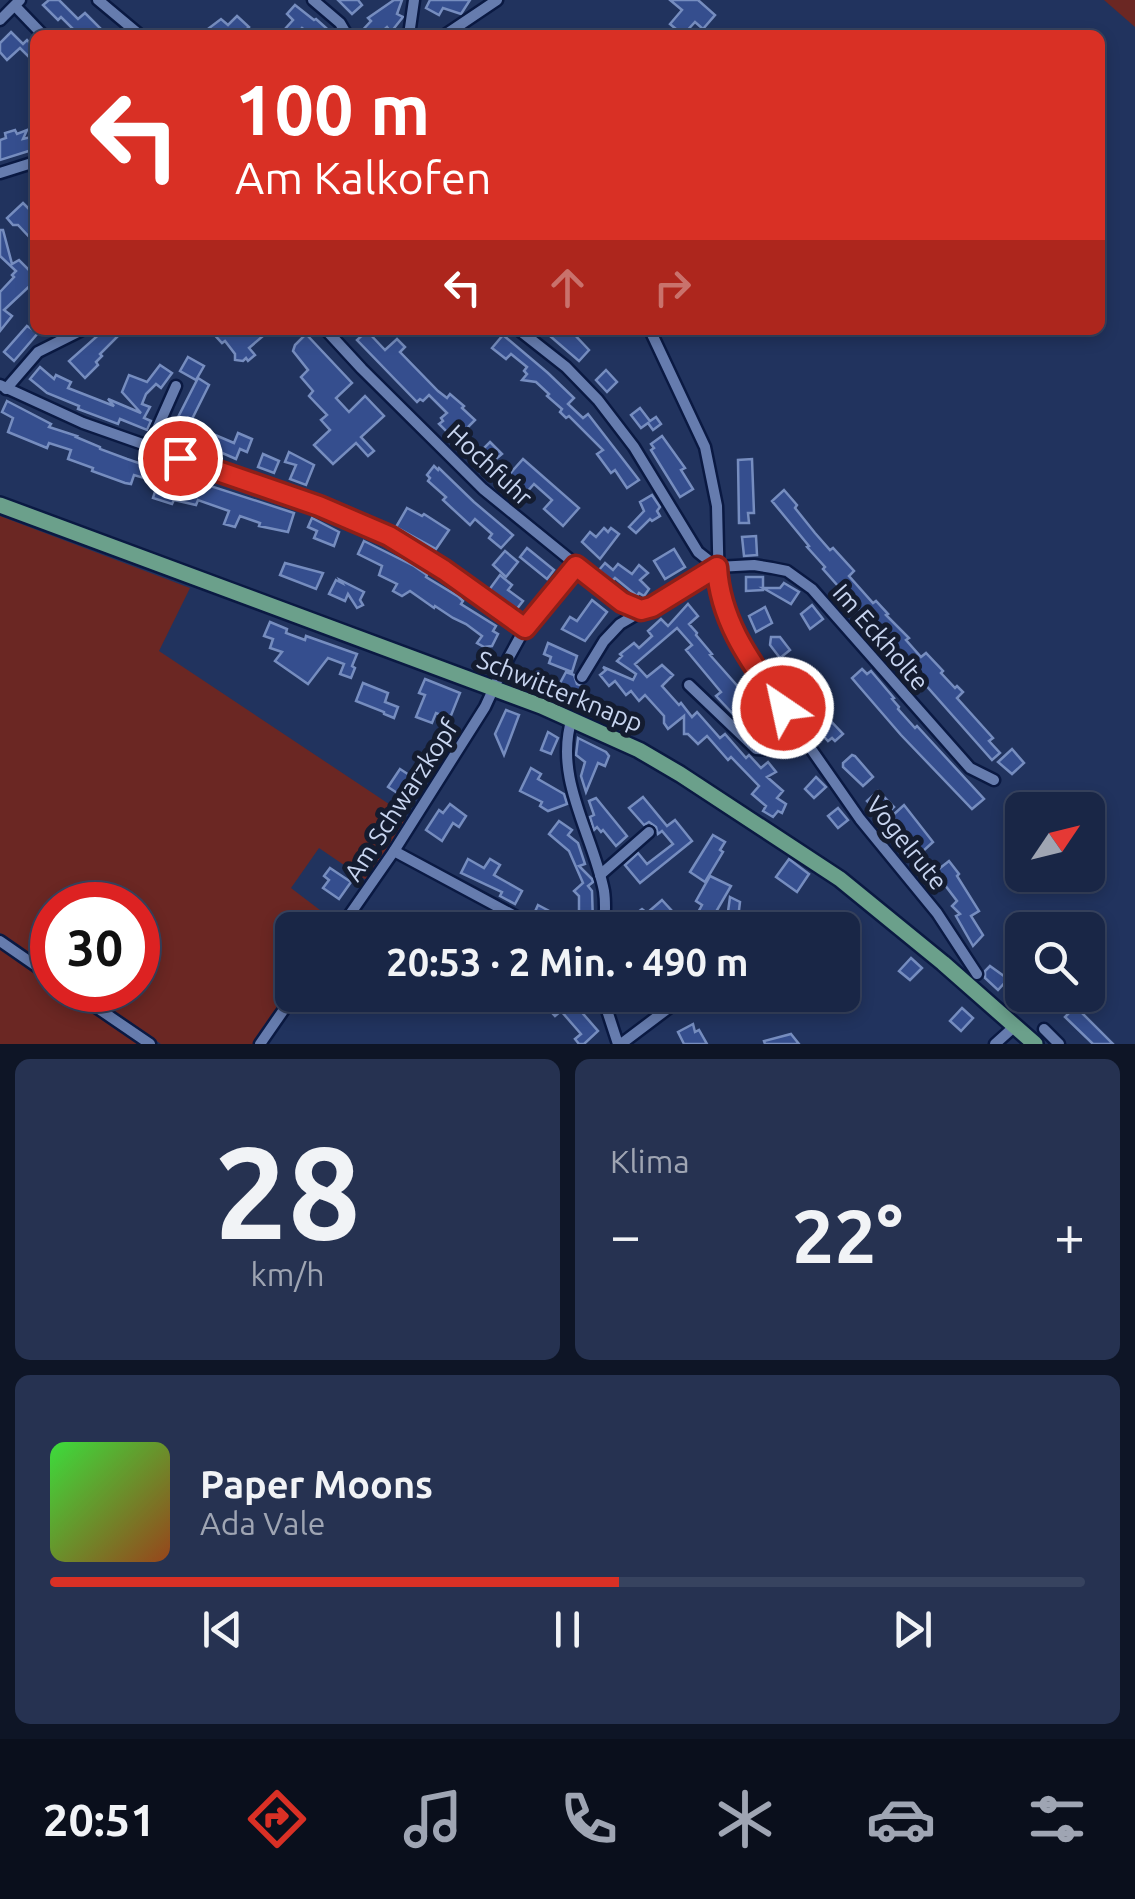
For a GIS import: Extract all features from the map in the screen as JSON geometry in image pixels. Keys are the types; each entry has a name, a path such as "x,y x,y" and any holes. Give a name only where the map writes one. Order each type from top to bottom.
{"main road":[{"name":"Schwitterknapp","path":"0,504 572,718 639,750 807,856 875,906 1035,1044"}],"street":[{"path":"98,0 134,30"},
{"path":"313,0 344,30"},
{"path":"410,30 414,0"},
{"path":"452,30 497,0"},
{"path":"0,20 18,3 39,30"},
{"path":"0,173 30,164"},
{"path":"72,335 38,352 3,387 83,423 319,506 389,536 525,628"},
{"name":"Hochfuhr","path":"331,335 483,489 622,602 641,610"},
{"path":"525,335 566,367 598,400 634,447 698,552 717,567 628,618 612,632 582,678"},
{"name":"Vogelrute","path":"652,335 705,447 717,506 719,590 729,624 763,680 860,819 937,913 977,974"},
{"path":"148,447 176,386"},
{"name":"Im Eckholte","path":"717,567 754,565 798,578 824,602 970,768 994,780"},
{"name":"Am Schwarzkopf","path":"352,912 494,690 525,628 576,566"},
{"path":"690,685 756,748 774,750 804,737"},
{"path":"572,718 566,751 581,820 600,875 606,912"},
{"path":"600,875 649,832"},
{"path":"394,851 508,912"},
{"path":"0,941 30,962"},
{"path":"103,1012 150,1044"},
{"path":"260,1044 282,1012"},
{"path":"608,1012 620,1044 663,1012"},
{"path":"995,1044 1015,1026"},
{"path":"1044,1028 1059,1044"}],"shaded area":[{"path":"1104,0 1135,0 1135,27"},
{"path":"0,516 190,588 159,651 398,810 407,820 366,880 319,848 291,888 323,912 275,912 275,1011 253,1044 161,1044 114,1012 160,1012 160,882 30,882 30,954 0,933"},
{"path":"0,945 30,965 30,1012 101,1012 149,1044 0,1044"}],"building":[{"path":"59,0 78,19 85,13 101,29 74,30 43,5"},
{"path":"338,0 358,0 362,5 352,14"},
{"path":"394,0 402,0 397,14 403,17 393,30 363,30 371,21 368,18"},
{"path":"430,0 470,0 461,14 443,8 439,15 426,8"},
{"path":"670,0 698,0 715,15 703,29 695,22 688,30 677,30 670,24 682,10"},
{"path":"295,5 328,30 284,30 293,20 287,14"},
{"path":"237,16 249,27 207,30 221,19 228,25"},
{"path":"11,32 23,44 27,40 30,58 20,48 7,60 0,52 0,43"},
{"path":"27,130 23,139 30,137 30,151 0,160 0,140 6,138 5,133"},
{"path":"23,203 30,210 30,238 18,225 7,218"},
{"path":"3,230 12,264 19,260 30,271 30,286 4,310 12,316 0,331 0,292 16,271 0,256"},
{"path":"27,326 30,335 36,335 14,361 4,352"},
{"path":"98,335 119,335 100,354 98,365 85,378 69,361"},
{"path":"215,335 264,335 249,348 255,355 248,361 235,360 235,354 225,341 222,343"},
{"path":"307,335 352,383 336,398 349,412 365,396 384,416 361,437 374,451 368,456 356,443 333,464 314,445 330,430 321,420 327,415 309,396 313,391 301,377 308,370 293,351"},
{"path":"371,335 385,350 397,339 405,347 400,352 438,391 447,398 450,394 464,406 475,420 459,444 439,424 447,413 429,395 417,402 357,340"},
{"path":"503,335 574,398 568,404 583,418 588,414 639,480 627,488 597,454 603,450 560,412 562,409 549,394 536,382 522,380 527,367 511,354 506,359 492,348"},
{"path":"549,335 575,335 589,350 579,361"},
{"path":"188,357 204,366 196,380 180,371"},
{"path":"160,365 172,373 161,388 156,384 146,394 142,404 150,407 144,418 151,421 147,430 78,409 79,406 47,393 30,379 40,367 54,379 56,375 71,382 68,388 141,413 122,392 129,375 147,382"},
{"path":"606,370 617,382 607,392 596,380"},
{"path":"198,378 209,385 192,419 188,418 179,445 166,440 173,422"},
{"path":"7,401 51,424 49,427 174,475 185,490 189,479 294,513 288,532 259,526 260,523 240,516 235,527 224,524 229,511 198,500 196,505 174,500 172,504 153,498 158,482 134,475 131,484 125,483 68,459 71,450 49,443 47,448 8,432 13,418 2,412"},
{"path":"640,408 650,421 656,417 661,424 653,430 648,423 641,428 631,415"},
{"path":"208,432 234,443 238,433 252,439 247,452 240,449 236,459 220,452 217,461 209,458 211,452 201,449"},
{"path":"662,436 685,468 681,470 693,489 680,497 651,450 651,444"},
{"path":"490,442 502,454 485,468 474,458"},
{"path":"289,452 314,465 306,485 290,479 296,465 285,462"},
{"path":"263,454 279,461 274,473 258,467"},
{"path":"523,459 579,508 563,526 544,509 552,500 534,484 526,493 507,477"},
{"path":"752,459 754,513 748,513 749,523 739,523 738,460"},
{"path":"434,466 513,535 501,548 475,519 470,525 443,500 446,497 428,481 427,475"},
{"path":"784,490 815,533 854,571 849,576 888,614 921,657 926,653 955,688 963,692 957,698 993,738 989,741 1000,753 992,760 823,569 772,501"},
{"path":"652,495 660,507 660,516 650,519 636,533 629,527 644,511 640,502"},
{"path":"407,508 449,530 436,549 396,527"},
{"path":"312,518 339,532 334,546 314,538 317,531 308,527"},
{"path":"604,528 619,534 600,559 582,542 590,532 596,537"},
{"path":"756,536 757,555 744,556 742,537"},
{"path":"364,541 414,566 496,626 493,631 498,634 492,646 477,643 482,636 410,591 402,596 393,591 397,584 379,575 382,566 358,554"},
{"path":"527,548 554,570 547,579 520,557"},
{"path":"674,549 685,567 665,579 654,561"},
{"path":"505,551 518,562 506,577 493,565"},
{"path":"285,563 323,573 316,589 280,575"},
{"path":"605,563 613,570 618,564 632,574 639,565 648,573 640,580 649,589 644,596 637,596 599,570"},
{"path":"500,575 512,585 508,590 523,601 516,610 489,590"},
{"path":"746,577 763,577 763,590 746,591"},
{"path":"336,580 364,592 360,600 363,605 357,608 348,594 345,601 329,594"},
{"path":"784,583 799,592 791,604 763,588 780,588"},
{"path":"592,600 607,612 585,641 562,629 570,617 577,621"},
{"path":"688,604 698,616 689,624 696,635 742,691 749,685 760,697 751,704 775,734 763,741 716,696 721,692 686,650 692,645 677,628 635,664 647,677 662,665 673,675 662,686 692,717 697,712 720,738 725,734 746,758 749,755 761,768 768,762 776,772 767,777 783,791 777,798 786,804 782,813 778,811 773,817 763,811 766,806 752,794 759,786 731,757 728,760 707,736 698,744 684,734 684,716 668,729 664,716 645,695 639,701 631,691 626,695 615,681 609,686 600,675 606,670 603,667 633,680 636,674 617,661 620,654 634,643 639,648 652,636 648,631 661,619 668,626"},
{"path":"812,605 823,619 810,629 801,614"},
{"path":"765,607 772,623 756,632 749,616"},
{"path":"270,622 305,640 306,636 357,654 351,678 340,674 344,664 328,658 308,684 275,661 282,652 270,648 273,639 264,636"},
{"path":"771,637 780,637 790,650 780,658 770,645"},
{"path":"548,643 577,656 572,672 549,663 551,657 544,654"},
{"path":"862,669 867,674 871,671 894,698 898,709 984,799 972,809 901,735 852,678"},
{"path":"566,672 583,686 577,696 559,685"},
{"path":"425,679 460,693 450,718 436,713 432,723 416,717 425,695 419,693"},
{"path":"800,679 814,696 810,699 843,734 835,741 828,741 787,691"},
{"path":"363,683 388,693 385,702 398,707 394,718 356,701"},
{"path":"506,710 519,715 504,755 495,734"},
{"path":"548,732 558,738 551,754 541,750"},
{"path":"578,738 609,756 605,766 598,763 586,792 581,776 585,762 576,755"},
{"path":"1012,749 1024,763 1012,774 998,762"},
{"path":"852,755 873,777 863,786 843,767"},
{"path":"531,768 541,774 538,779 564,794 567,804 548,811 540,806 542,802 520,791"},
{"path":"400,769 417,780 405,798 388,787"},
{"path":"816,777 826,787 814,798 805,789"},
{"path":"878,791 894,807 883,818 867,801"},
{"path":"643,797 667,826 675,820 692,841 640,883 625,865 638,853 647,864 673,844 649,822 644,825 629,808"},
{"path":"596,798 627,836 616,846 603,830 594,830 589,801"},
{"path":"450,804 466,816 459,827 453,823 442,841 426,830 439,810 443,813"},
{"path":"904,805 933,842 921,853 892,816"},
{"path":"838,808 848,820 838,828 828,816"},
{"path":"559,821 572,830 568,835 578,843 585,864 579,866 593,882 588,886 592,891 593,912 579,912 579,896 574,891 583,883 569,851 549,834"},
{"path":"713,835 725,842 705,882 690,872"},
{"path":"468,859 484,868 490,859 500,865 494,875 522,891 515,904 500,896 502,892 461,873"},
{"path":"789,859 809,874 797,892 776,877"},
{"path":"949,861 979,911 971,916 983,935 973,946 956,916 960,914 952,906 957,901 935,872"},
{"path":"330,868 351,882 339,899 323,888 329,880 324,876"},
{"path":"710,876 731,886 716,912 698,912 702,905 696,901"},
{"path":"730,897 740,902 739,912 728,912"},
{"path":"662,900 672,911 671,912 648,912"},
{"path":"911,958 922,968 910,980 899,971"},
{"path":"990,966 1005,977 998,990 985,978"},
{"path":"962,1008 973,1018 961,1031 950,1021"},
{"path":"562,1012 582,1012 598,1031 584,1044 575,1039 581,1034"},
{"path":"1081,1012 1113,1044 1093,1044 1065,1017"},
{"path":"693,1024 707,1044 684,1044 678,1032"},
{"path":"791,1034 799,1044 764,1041"}],"route":[{"path":"180,458 350,517 389,536 525,628 576,566 622,602 641,610 717,567 722,606 729,624 783,708"}]}
